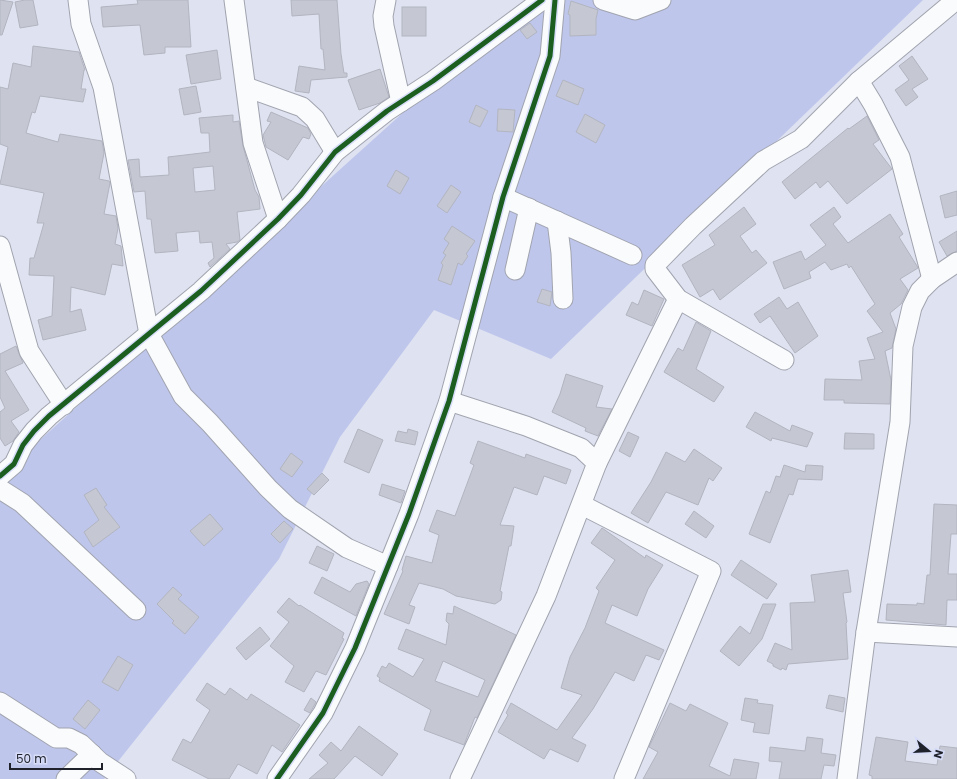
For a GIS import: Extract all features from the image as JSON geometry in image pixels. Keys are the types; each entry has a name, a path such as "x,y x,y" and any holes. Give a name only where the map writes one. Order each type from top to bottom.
{"street":[{"path":"78,0 81,24 103,87 149,334 182,396 210,423 268,488 290,509 347,548 388,566"},
{"path":"234,0 253,143 278,219"},
{"path":"386,0 383,16 384,26 401,102"},
{"path":"0,476 14,464 23,445 49,416 201,291 278,219 301,195 335,152 368,125 433,81 542,0"},
{"path":"277,779 323,713 354,648 409,514 449,400 503,197 550,56 555,0"},
{"path":"604,0 635,10 661,0"},
{"path":"784,360 678,298 655,269 656,262 763,161 801,139 859,81 956,0"},
{"path":"859,81 873,104 900,157 932,279"},
{"path":"246,87 302,108 315,119 335,152"},
{"path":"503,197 632,255"},
{"path":"515,270 529,208"},
{"path":"557,220 561,253 563,299"},
{"path":"0,246 29,351 64,405"},
{"path":"847,779 866,632 900,422 903,346 912,307 920,291 932,279 957,262"},
{"path":"460,779 546,596 597,463 678,298"},
{"path":"449,400 526,426 581,448 597,463"},
{"path":"0,489 22,503 136,610"},
{"path":"582,505 711,571 624,779"},
{"path":"866,632 957,637"},
{"path":"0,702 56,738 69,738 81,744 126,779"},
{"path":"66,779 92,754"}],"shaded area":[{"path":"528,0 923,0 551,359 434,310 340,437 279,559 104,779 0,779 0,476"}],"building":[{"path":"0,0 13,2 2,35 0,35"},
{"path":"33,0 38,25 20,28 15,2"},
{"path":"137,0 188,0 191,47 165,47 165,53 144,55 140,25 103,27 101,7 138,4"},
{"path":"291,0 337,0 341,54 344,73 347,73 347,77 311,80 309,93 295,91 299,66 325,70 323,49 321,49 319,14 292,16"},
{"path":"571,1 598,10 596,19 596,35 570,36 570,15 568,14"},
{"path":"402,7 426,7 426,36 402,36"},
{"path":"530,23 537,32 527,39 520,30"},
{"path":"33,46 79,52 85,70 81,89 86,89 83,102 40,96 35,113 32,112 26,133 58,142 60,134 102,141 104,153 99,179 109,181 110,183 104,214 116,216 118,228 115,244 121,246 123,266 112,264 105,295 71,287 70,312 81,309 86,330 43,340 38,320 52,316 54,276 29,275 30,258 34,258 44,223 37,223 44,193 0,184 8,147 0,144 0,87 8,89 13,63 31,67"},
{"path":"217,50 221,79 191,84 186,55"},
{"path":"912,56 928,79 912,89 918,97 906,106 895,90 909,80 899,66"},
{"path":"380,69 389,97 380,103 359,110 348,80"},
{"path":"563,80 584,89 578,105 556,96"},
{"path":"196,86 201,112 184,115 179,89"},
{"path":"476,105 488,111 480,127 469,122"},
{"path":"498,109 515,110 513,132 497,131"},
{"path":"271,112 308,128 311,134 309,139 303,137 288,160 266,147 263,135 271,122 267,121"},
{"path":"585,114 605,125 596,143 576,132"},
{"path":"233,115 233,122 239,121 243,146 255,190 259,197 260,209 237,212 240,240 226,244 230,249 210,267 208,263 214,258 212,242 200,243 199,231 176,233 178,251 155,253 151,219 147,219 145,191 134,192 128,160 139,159 140,177 169,175 168,157 210,152 209,133 201,133 199,118","holes":["213,166 215,190 195,192 193,168"]},
{"path":"867,116 879,140 873,144 892,169 847,204 828,181 820,188 816,182 795,199 782,182 848,128 849,129"},
{"path":"396,170 409,178 400,194 387,186"},
{"path":"451,185 461,192 447,213 437,206"},
{"path":"957,191 957,215 945,218 940,196"},
{"path":"744,207 756,224 740,236 752,253 756,250 767,263 720,300 713,289 700,297 682,265 715,245 709,235"},
{"path":"834,207 841,217 833,224 848,243 890,214 903,234 899,237 918,268 900,279 908,290 901,304 890,313 896,329 892,348 885,351 891,380 890,404 844,403 844,400 824,400 825,379 862,380 859,361 875,359 867,338 883,332 867,311 875,304 851,266 849,268 847,264 831,270 825,262 809,272 811,278 784,289 773,262 801,251 805,260 826,245 810,225"},
{"path":"452,226 475,241 466,254 468,256 462,265 458,263 451,285 438,280 443,265 441,263 446,255 443,253 449,243 444,239"},
{"path":"957,231 957,251 947,256 939,242"},
{"path":"542,289 552,292 550,306 537,302"},
{"path":"644,290 664,299 652,326 626,315 632,302 638,305"},
{"path":"779,297 787,309 798,302 818,336 795,353 770,316 760,323 754,314"},
{"path":"696,322 711,331 696,369 724,387 714,402 664,372 678,348 683,351"},
{"path":"16,346 23,363 5,371 29,410 11,421 19,432 13,441 5,446 0,438 0,412 5,408 0,397 0,354"},
{"path":"566,374 603,386 596,407 612,409 598,436 585,431 586,428 552,412 560,394"},
{"path":"755,412 790,431 792,425 813,433 807,447 772,438 771,441 746,427"},
{"path":"358,429 383,440 369,473 344,462"},
{"path":"408,429 418,432 415,445 395,441 398,431 407,433"},
{"path":"628,432 639,437 630,457 619,451"},
{"path":"845,433 874,434 874,449 844,449"},
{"path":"478,441 525,458 526,454 571,470 566,484 544,476 537,495 514,487 500,525 514,526 511,546 509,546 500,591 502,592 501,600 495,604 456,596 443,589 419,583 409,605 415,607 409,624 384,614 403,571 406,556 432,563 439,535 429,531 437,510 455,516 474,465 470,463"},
{"path":"694,449 722,468 713,481 709,478 698,505 666,492 648,523 631,513 651,482 666,452 685,462"},
{"path":"291,453 303,462 292,477 280,469"},
{"path":"784,465 805,472 806,465 823,466 822,480 798,479 793,495 789,494 770,543 749,534 766,491 770,493 776,476 780,477"},
{"path":"322,473 329,480 314,495 307,489"},
{"path":"382,484 405,491 401,503 379,495"},
{"path":"96,488 107,505 104,507 120,527 93,547 84,532 99,520 84,495"},
{"path":"934,504 957,505 957,534 951,534 948,574 957,574 957,600 947,600 946,625 886,620 887,604 924,604 927,575 930,575"},
{"path":"694,511 714,526 706,538 685,524"},
{"path":"210,514 223,529 204,546 190,531"},
{"path":"284,521 293,529 280,543 271,534"},
{"path":"602,528 645,558 646,555 663,565 648,589 637,616 612,605 605,623 664,650 659,660 646,655 634,681 615,672 593,709 572,738 586,745 578,762 550,749 544,759 498,732 508,715 506,713 511,703 557,730 582,695 561,688 570,657 585,628 599,591 596,588 615,560 591,543"},
{"path":"317,546 334,554 327,571 309,563"},
{"path":"741,560 777,584 767,599 731,575"},
{"path":"848,570 851,592 843,593 847,622 848,659 788,664 786,670 782,668 781,670 767,661 775,643 792,650 790,603 815,602 811,575"},
{"path":"322,577 350,592 356,584 367,581 369,584 356,616 314,593"},
{"path":"173,587 182,595 178,599 199,617 185,634 172,623 174,621 157,604"},
{"path":"289,598 299,606 300,605 344,633 342,638 344,639 326,675 316,671 304,692 285,682 294,666 270,646 289,622 277,612"},
{"path":"763,604 776,604 762,639 739,666 720,651 740,626 750,634"},
{"path":"454,606 516,635 477,718 475,717 464,745 424,730 431,710 379,681 380,678 377,676 382,666 386,668 389,663 413,677 424,659 398,649 406,629 446,645 449,624 446,621 447,613 453,614","holes":["443,661 485,680 478,697 435,681"]},
{"path":"260,627 270,639 246,660 236,648"},
{"path":"118,656 133,665 118,691 102,682"},
{"path":"207,683 225,695 230,688 247,700 251,694 300,725 282,752 272,745 257,774 238,764 229,779 209,779 172,760 183,739 191,743 210,710 196,700"},
{"path":"829,695 845,698 843,712 826,708"},
{"path":"311,698 316,702 310,713 304,710"},
{"path":"745,698 758,700 757,703 773,705 769,734 753,732 755,723 741,720"},
{"path":"88,700 100,710 85,729 73,719"},
{"path":"670,703 686,711 690,704 728,723 709,766 730,776 734,759 759,763 756,779 643,779 658,752 649,747"},
{"path":"359,726 398,754 382,776 355,756 334,779 309,779 328,763 319,755 331,742 341,751"},
{"path":"807,737 823,739 821,753 836,755 834,766 824,765 821,779 779,779 782,762 769,761 770,747 805,751"},
{"path":"876,737 908,742 905,761 937,765 940,746 957,748 957,779 872,779 872,776 869,775"}],"cycle path":[{"path":"0,476 14,464 23,445 49,416 201,291 278,219 301,195 335,152 387,111 433,81 542,0"},
{"path":"277,779 323,713 355,648 409,514 449,401 503,197 550,56 555,0"}]}
